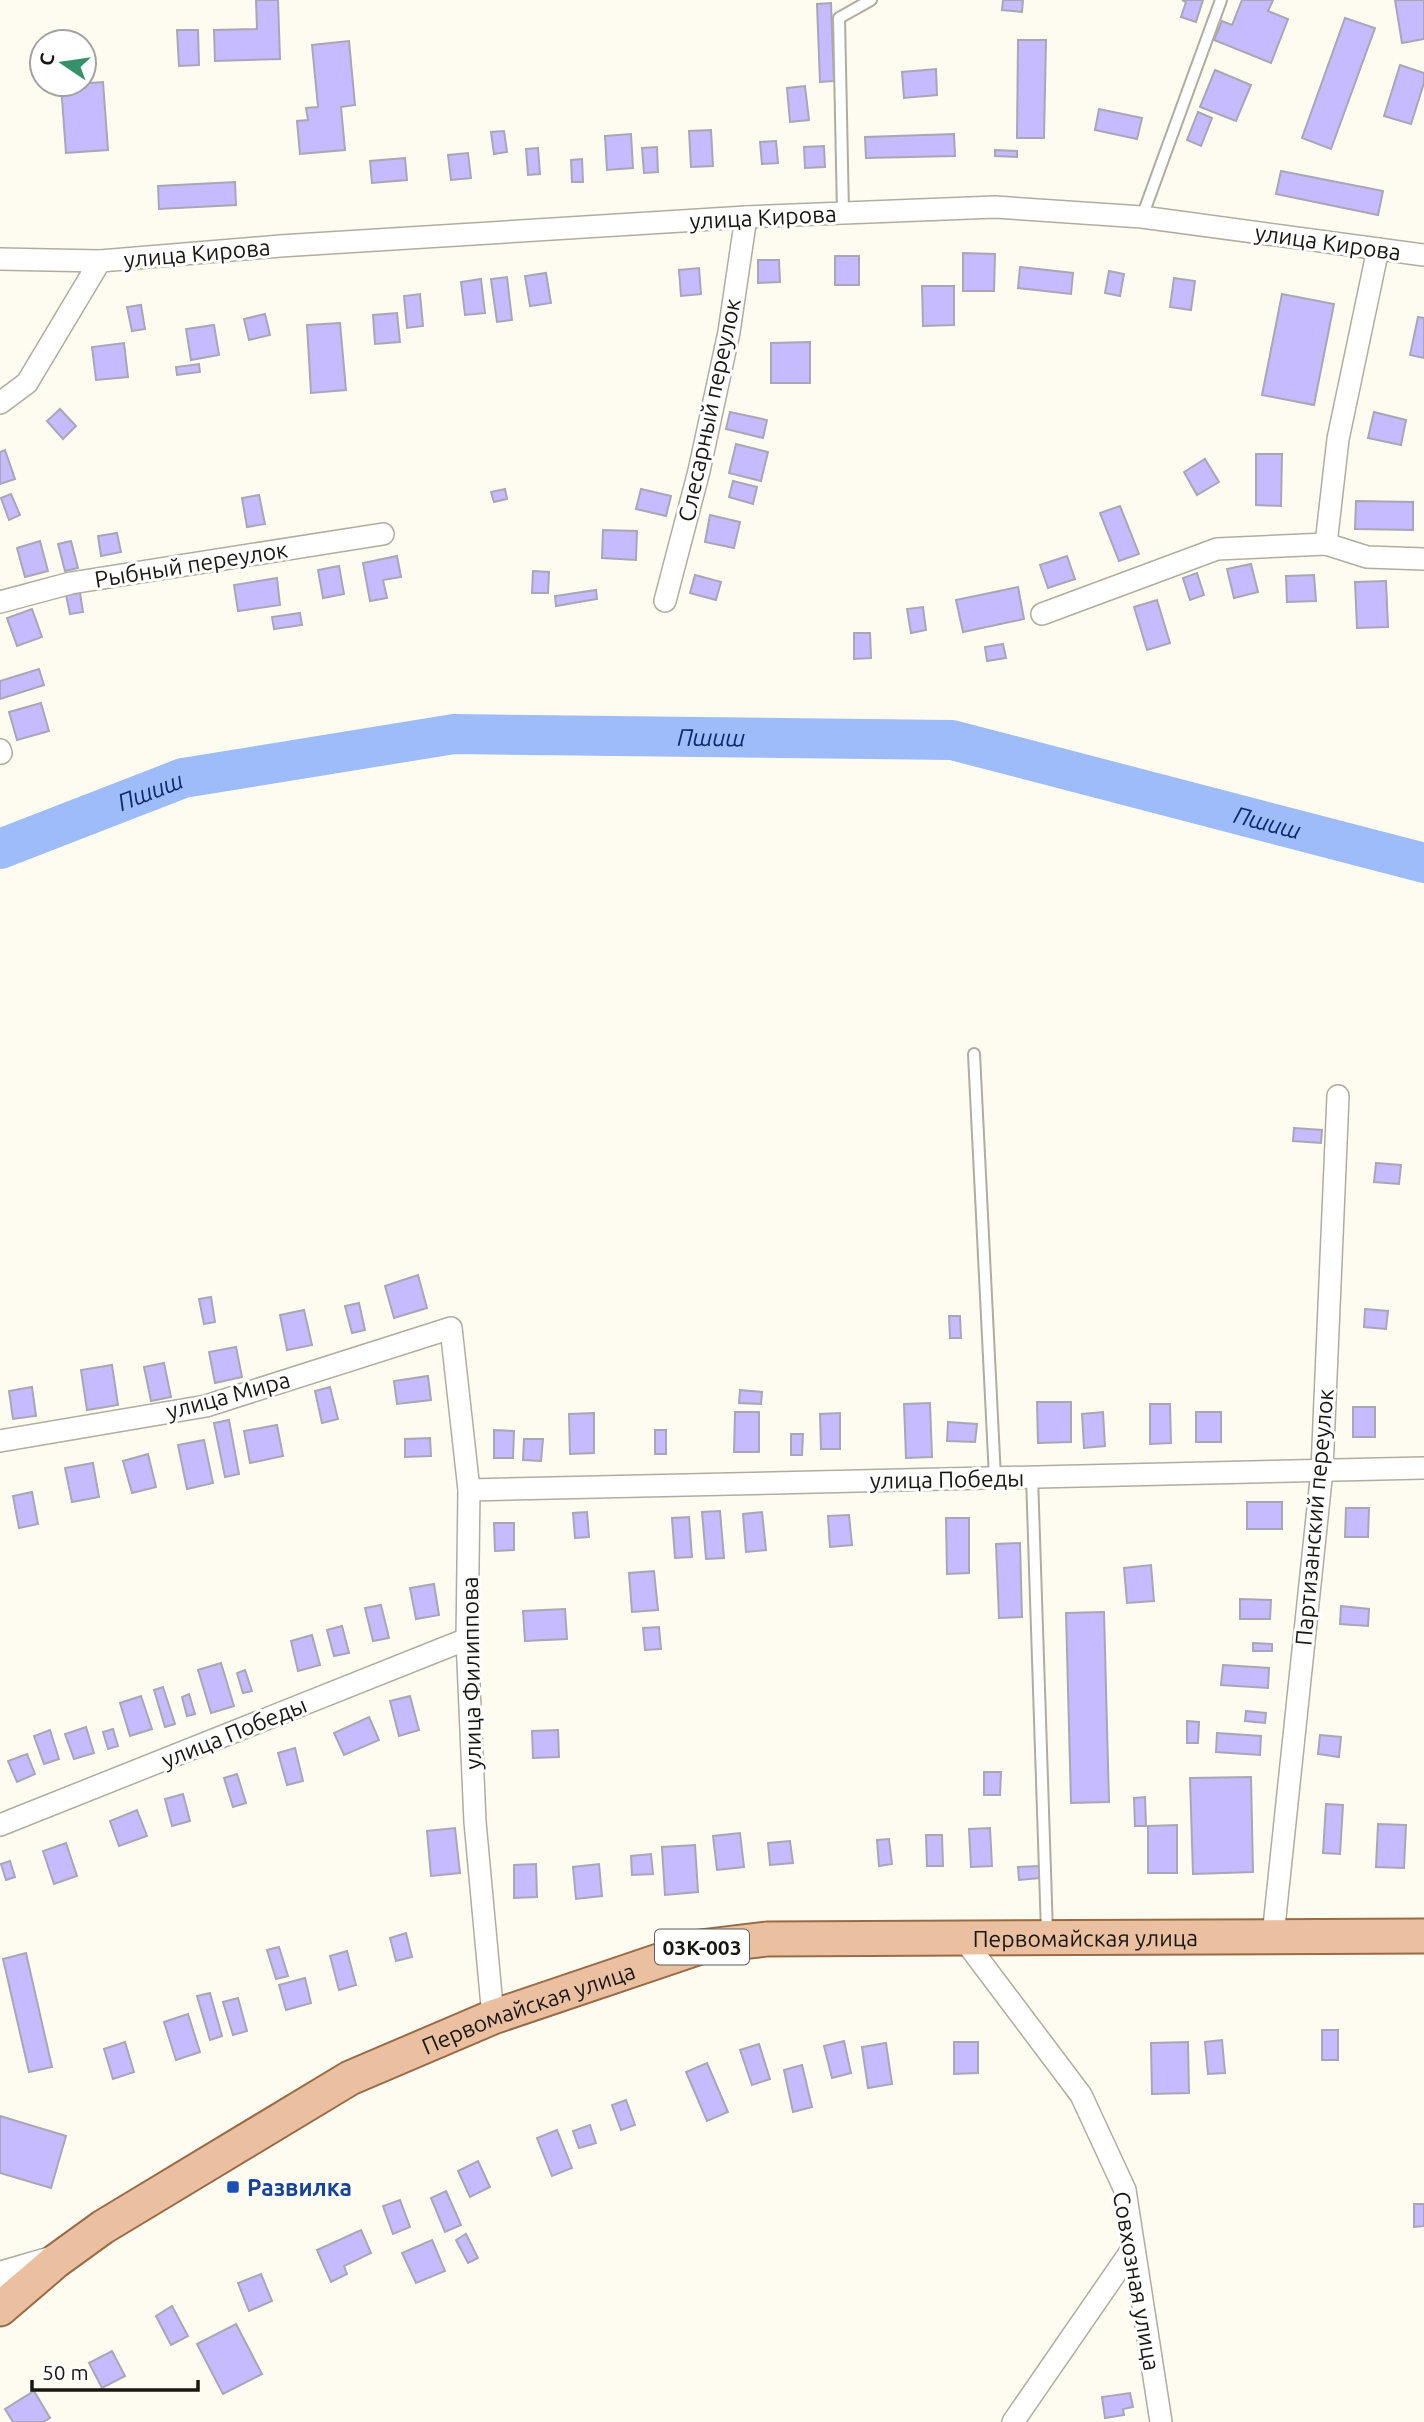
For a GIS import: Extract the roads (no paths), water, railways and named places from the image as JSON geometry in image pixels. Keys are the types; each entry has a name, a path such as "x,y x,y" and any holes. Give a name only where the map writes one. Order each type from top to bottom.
{"main road":[{"name":"Первомайская улица","path":"0,2309 56,2261 103,2227 350,2078 493,2017 700,1947 766,1938 1424,1936"},
{"path":"0,2277 56,2261"}],"street":[{"name":"улица Кирова","path":"0,259 100,261 280,246 746,217 995,207 1142,217 1424,256"},
{"name":"Слесарный переулок","path":"665,601 699,471 729,332 746,217"},
{"path":"1326,544 1338,439 1378,249"},
{"name":"улица Кирова","path":"0,402 27,383 100,261"},
{"name":"Рыбный переулок","path":"0,602 71,583 383,534"},
{"path":"1042,614 1217,549 1326,544 1367,558 1424,559"},
{"name":"Партизанский переулок","path":"1273,1936 1322,1470 1338,1096"},
{"name":"улица Мира","path":"0,1441 206,1406 451,1328"},
{"name":"улица Филиппова","path":"451,1328 469,1490 467,1639 475,1822 493,2017"},
{"name":"улица Победы","path":"469,1490 1424,1468"},
{"name":"улица Победы","path":"0,1825 467,1639"},
{"name":"Совхозная улица","path":"962,1937 1080,2095 1125,2190 1161,2422"},
{"path":"1013,2422 1133,2248"}],"lane":[{"path":"843,213 839,18 871,0"},
{"path":"1142,217 1221,0"},
{"path":"974,1054 995,1478"},
{"path":"1032,1477 1048,1936"}],"waterway":[{"name":"Пшиш","path":"0,849 183,778 454,734 952,740 1424,863"}],"place":[{"name":"Развилка","path":"233,2187"}]}
